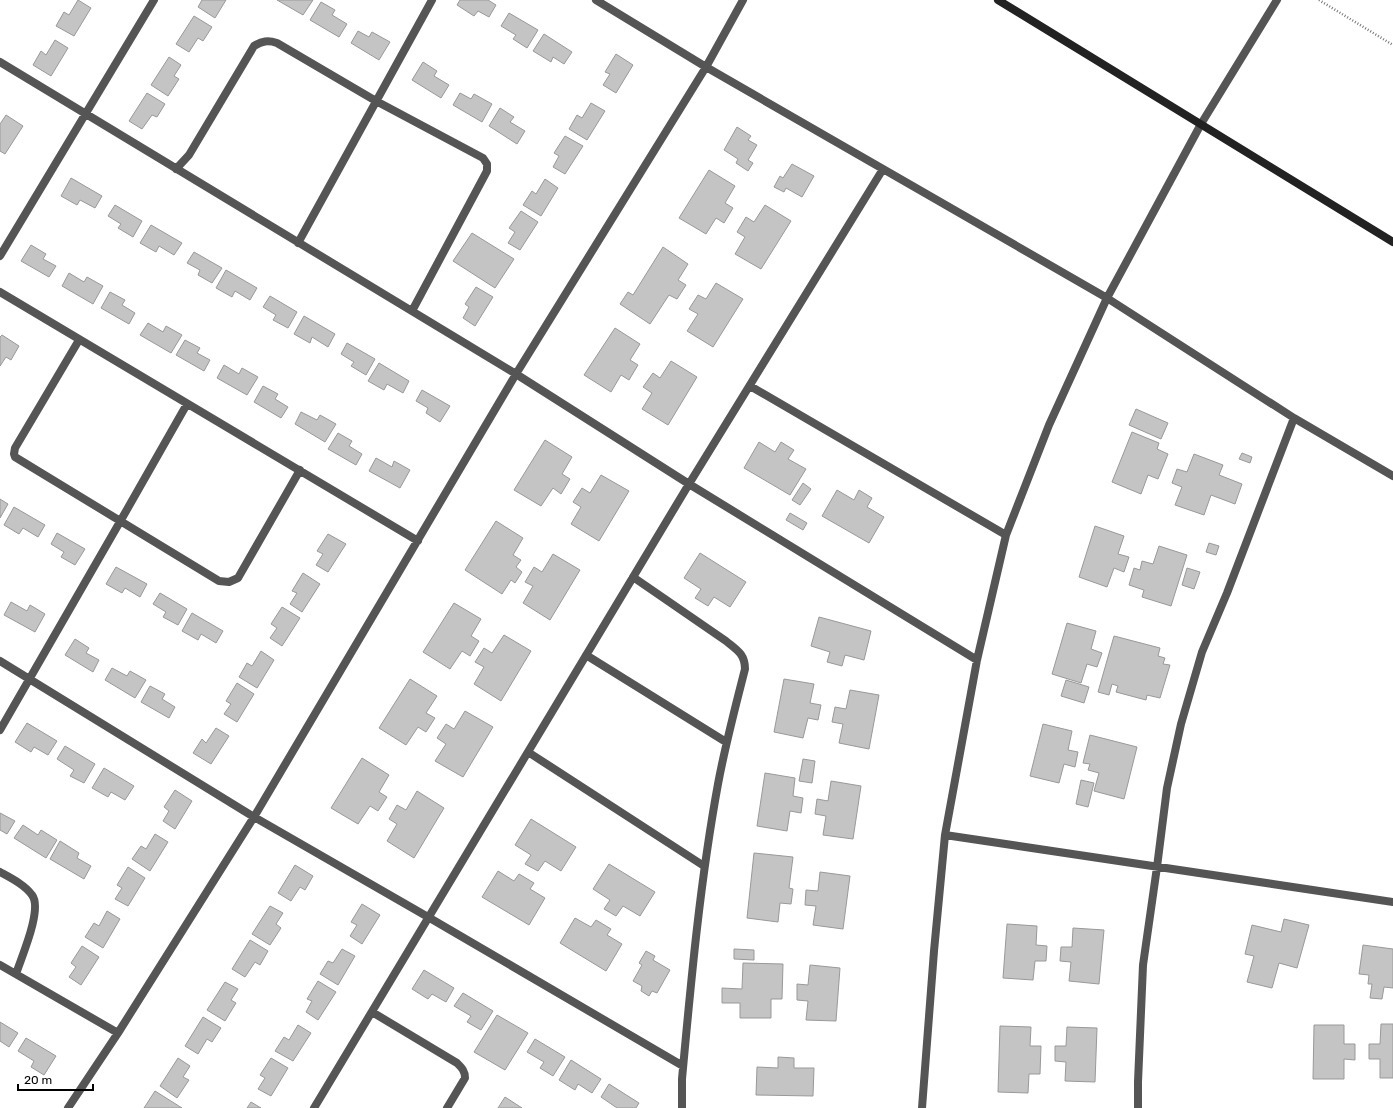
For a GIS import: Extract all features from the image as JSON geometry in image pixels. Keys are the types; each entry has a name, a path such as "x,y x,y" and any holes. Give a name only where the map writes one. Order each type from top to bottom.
{"street":[{"path":"0,256 154,0"},
{"path":"298,243 432,0"},
{"path":"596,0 706,67 1107,298 1294,418 1393,476"},
{"path":"68,1108 118,1033 254,817 516,374 706,67 743,0"},
{"path":"998,0 1393,242"},
{"path":"922,1108 945,835 977,660 1006,535 1049,425 1107,298 1201,124 1278,0"},
{"path":"176,169 189,155 254,46 260,42 271,41 277,43 376,101 483,158 487,164 486,171 412,312"},
{"path":"0,62 516,374 689,484 977,660"},
{"path":"314,1108 633,576 883,169"},
{"path":"0,292 418,541"},
{"path":"79,340 15,448 15,457 220,581 233,581 238,578 300,470"},
{"path":"750,386 1006,535"},
{"path":"0,730 187,404"},
{"path":"1138,1108 1143,966 1167,788 1181,724 1202,652 1227,594 1294,418"},
{"path":"633,576 726,640 743,657 745,669 726,742 704,866 683,1066 682,1108"},
{"path":"586,655 726,742"},
{"path":"0,661 254,817 683,1066"},
{"path":"528,752 704,866"},
{"path":"945,835 1393,902"},
{"path":"0,872 25,888 33,896 36,904 35,917 16,974"},
{"path":"0,965 118,1033"},
{"path":"372,1012 463,1068 465,1078 447,1108"}],"path":[{"path":"1319,0 1393,45"}],"building":[{"path":"78,0 91,8 74,36 56,26 64,12 69,15"},
{"path":"202,0 226,0 215,18 198,7"},
{"path":"277,0 313,0 303,15"},
{"path":"460,0 488,0 496,5 489,17 478,11 474,16 457,5"},
{"path":"321,2 335,10 332,15 347,24 339,37 310,20"},
{"path":"509,13 538,30 527,48 513,39 516,35 501,26"},
{"path":"194,16 212,27 203,41 198,38 189,52 176,44"},
{"path":"358,31 369,37 372,32 390,42 379,60 351,43"},
{"path":"544,34 572,52 564,64 553,57 551,62 533,51"},
{"path":"55,40 68,48 51,76 33,65 41,51 46,55"},
{"path":"616,54 633,65 616,93 603,85 610,74 605,72"},
{"path":"169,57 181,65 174,76 179,79 168,96 151,85"},
{"path":"423,62 437,71 434,76 449,85 441,98 412,80"},
{"path":"147,93 165,104 157,117 152,115 142,129 129,121"},
{"path":"460,93 471,99 474,94 492,104 482,122 453,105"},
{"path":"591,103 605,111 587,140 569,129 577,115 582,118"},
{"path":"500,108 514,117 510,122 525,131 517,144 489,126"},
{"path":"6,115 23,126 5,154 0,151 0,124"},
{"path":"737,127 751,136 748,140 757,145 748,160 753,163 748,171 736,163 738,159 724,150"},
{"path":"565,136 583,146 565,174 553,167 559,156 554,153"},
{"path":"792,164 814,176 802,197 786,188 784,192 774,187 780,176 783,178"},
{"path":"709,170 735,186 725,203 733,208 724,223 716,218 706,234 679,218"},
{"path":"71,178 102,196 95,208 80,200 77,205 61,196"},
{"path":"545,179 558,188 541,216 523,205 532,191 536,194"},
{"path":"115,205 142,221 133,237 118,228 121,224 108,216"},
{"path":"765,205 791,221 761,269 735,254 745,237 737,232 746,217 754,222"},
{"path":"521,211 538,222 520,250 508,243 515,232 509,228"},
{"path":"151,225 182,243 174,255 159,246 156,252 140,243"},
{"path":"472,233 514,259 495,288 453,261"},
{"path":"31,245 46,254 43,259 56,266 49,277 21,261"},
{"path":"663,247 688,264 678,280 686,285 677,299 669,295 650,324 620,304 628,292 633,295"},
{"path":"194,252 222,268 212,283 198,275 200,270 187,263"},
{"path":"226,270 257,288 250,300 235,291 232,297 216,288"},
{"path":"69,273 84,282 87,277 103,286 93,304 62,286"},
{"path":"716,283 743,299 713,347 687,331 698,314 689,309 698,295 706,299"},
{"path":"476,287 493,297 475,326 463,318 469,307 465,304"},
{"path":"110,292 125,300 122,305 135,313 129,324 101,308"},
{"path":"270,296 297,312 288,328 273,320 276,315 263,307"},
{"path":"304,316 335,334 328,347 312,337 310,343 294,334"},
{"path":"148,323 163,332 166,326 182,335 171,353 140,335"},
{"path":"615,328 640,344 630,360 638,365 629,380 621,375 611,392 584,375"},
{"path":"2,335 19,346 11,360 6,357 0,366 0,337"},
{"path":"185,340 200,348 197,353 210,360 204,371 176,355"},
{"path":"347,343 375,359 366,375 351,366 354,362 341,354"},
{"path":"671,361 697,377 668,425 642,409 652,393 643,387 653,373 660,378"},
{"path":"379,363 409,381 403,393 387,384 384,390 368,381"},
{"path":"224,365 239,374 242,368 258,377 247,395 217,378"},
{"path":"263,386 278,394 275,399 288,407 281,418 254,402"},
{"path":"422,390 450,406 440,422 426,413 428,408 416,401"},
{"path":"1136,409 1168,423 1161,439 1129,425"},
{"path":"301,412 317,420 320,415 336,424 325,442 295,424"},
{"path":"1132,432 1159,443 1157,449 1168,454 1158,479 1148,475 1141,494 1112,482"},
{"path":"338,433 352,441 349,446 362,454 356,465 328,449"},
{"path":"545,440 572,457 562,474 570,479 561,494 553,488 541,506 514,490"},
{"path":"759,442 775,452 781,442 794,450 788,459 806,469 790,495 744,468"},
{"path":"1242,453 1252,457 1250,463 1239,459"},
{"path":"1194,454 1223,465 1219,475 1242,484 1235,504 1211,495 1204,515 1175,505 1182,487 1172,483 1177,469 1187,472"},
{"path":"376,458 392,467 394,461 410,470 400,488 369,471"},
{"path":"601,475 629,491 599,541 571,524 581,507 573,502 582,488 590,493"},
{"path":"803,483 811,489 800,505 792,500"},
{"path":"837,490 854,500 859,490 872,498 867,507 884,517 869,543 822,516"},
{"path":"0,499 8,504 0,518"},
{"path":"14,507 45,525 38,537 23,528 19,534 4,525"},
{"path":"790,513 807,523 803,530 786,520"},
{"path":"496,521 523,538 513,555 521,560 516,567 522,572 515,583 511,580 502,594 465,570"},
{"path":"1095,526 1124,536 1118,554 1129,557 1124,572 1114,568 1107,587 1079,577"},
{"path":"57,533 85,549 75,565 61,557 64,552 51,544"},
{"path":"328,534 346,544 328,572 316,565 323,554 317,551"},
{"path":"1209,543 1219,546 1216,555 1206,552"},
{"path":"1159,546 1187,555 1171,606 1142,597 1144,590 1129,585 1134,568 1140,570 1142,561 1153,564"},
{"path":"700,553 746,582 730,607 714,597 708,606 695,598 701,589 684,578"},
{"path":"553,554 580,570 550,620 523,603 533,586 525,582 534,567 542,572"},
{"path":"116,567 147,584 140,597 125,588 122,593 106,584"},
{"path":"1187,568 1200,572 1194,589 1182,585"},
{"path":"303,573 320,584 302,612 290,604 297,593 292,591"},
{"path":"160,593 187,609 178,625 163,617 166,612 153,604"},
{"path":"11,602 27,611 30,605 45,614 35,632 4,615"},
{"path":"454,603 481,619 471,636 479,641 470,656 462,651 450,669 423,652"},
{"path":"282,607 300,618 282,646 270,638 277,628 271,624"},
{"path":"192,613 223,631 216,643 201,634 198,640 182,631"},
{"path":"819,617 871,631 864,660 845,655 842,666 827,662 830,652 811,646"},
{"path":"1067,623 1096,631 1091,649 1102,653 1097,667 1087,664 1081,683 1052,674"},
{"path":"504,635 531,651 501,701 474,684 484,667 475,662 484,648 492,653"},
{"path":"1114,636 1160,648 1158,656 1165,658 1163,664 1170,665 1160,698 1147,695 1146,700 1116,692 1118,686 1112,684 1109,695 1098,692"},
{"path":"75,639 89,648 86,653 99,660 93,672 65,655"},
{"path":"261,651 274,660 257,688 239,677 247,663 252,666"},
{"path":"112,668 127,676 130,671 146,680 135,698 105,680"},
{"path":"410,679 437,696 426,713 435,718 426,732 418,727 406,745 379,728"},
{"path":"784,679 814,684 810,703 821,705 818,720 808,718 803,738 774,732"},
{"path":"1066,680 1089,687 1084,703 1061,696"},
{"path":"237,683 254,694 237,722 224,714 231,704 226,701"},
{"path":"150,686 165,694 162,699 175,707 169,718 141,702"},
{"path":"850,690 879,695 869,749 839,743 843,724 832,722 835,707 846,709"},
{"path":"465,711 493,727 463,777 435,761 446,744 437,738 446,724 454,729"},
{"path":"27,723 57,741 48,755 34,747 31,752 15,742"},
{"path":"1043,724 1072,731 1068,750 1078,752 1075,767 1064,764 1059,783 1030,776"},
{"path":"216,728 229,736 211,764 193,753 202,739 206,743"},
{"path":"1090,735 1137,747 1124,799 1094,791 1099,773 1088,770 1090,764 1083,763"},
{"path":"65,746 95,764 84,783 70,776 74,770 57,759"},
{"path":"362,758 389,775 379,792 387,797 378,811 370,806 358,824 331,808"},
{"path":"803,759 815,761 812,783 799,781"},
{"path":"104,768 134,786 125,800 111,792 108,797 92,788"},
{"path":"765,773 795,778 793,796 803,798 801,813 790,811 787,831 757,826"},
{"path":"1081,780 1094,783 1088,807 1076,804"},
{"path":"831,781 861,786 853,839 823,835 826,816 815,814 817,799 828,801"},
{"path":"175,790 192,801 175,829 163,821 169,811 164,807"},
{"path":"417,791 444,808 414,858 387,841 397,824 389,819 397,805 406,810"},
{"path":"0,813 15,821 7,834 0,830"},
{"path":"531,819 576,847 561,871 545,861 538,871 525,864 531,855 515,845"},
{"path":"23,825 38,835 41,830 57,840 46,858 14,838"},
{"path":"155,834 168,842 150,871 132,859 141,846 146,849"},
{"path":"60,841 79,853 77,858 91,866 84,879 50,859"},
{"path":"754,853 793,857 789,888 793,889 791,904 780,903 778,922 747,918"},
{"path":"609,864 655,892 640,916 623,906 616,916 604,909 610,900 593,889"},
{"path":"295,865 313,876 305,890 300,887 291,901 278,893"},
{"path":"128,867 145,878 128,906 115,899 122,888 117,885"},
{"path":"498,871 514,881 519,874 534,883 530,889 545,898 529,925 482,897"},
{"path":"820,872 850,876 843,929 813,925 816,906 805,905 806,890 818,891"},
{"path":"362,904 380,915 362,944 350,936 357,925 351,922"},
{"path":"270,906 283,913 276,924 281,928 270,945 252,934"},
{"path":"107,911 120,919 103,948 85,937 94,923 99,926"},
{"path":"575,918 591,927 596,920 611,929 607,935 622,944 606,971 560,943"},
{"path":"1284,919 1309,925 1297,968 1279,963 1272,988 1247,982 1254,956 1245,954 1252,925 1281,932"},
{"path":"1007,924 1037,926 1036,945 1047,946 1046,961 1035,961 1033,980 1003,978"},
{"path":"1073,928 1104,930 1099,984 1069,981 1071,962 1060,961 1061,947 1072,947"},
{"path":"250,940 268,951 260,965 255,962 245,977 232,969"},
{"path":"1363,945 1393,949 1393,988 1384,987 1382,999 1370,998 1372,984 1368,984 1369,975 1359,974"},
{"path":"82,946 99,957 81,985 69,977 76,967 71,963"},
{"path":"342,949 355,956 338,985 320,974 328,961 333,963"},
{"path":"734,949 754,950 754,960 734,959"},
{"path":"646,951 655,956 653,960 670,970 657,993 652,991 649,996 641,991 642,986 633,981 642,965 639,963"},
{"path":"743,963 783,964 782,999 771,999 771,1018 740,1018 740,1003 722,1003 722,988 742,989"},
{"path":"810,965 840,968 836,1021 806,1020 808,1001 797,1000 797,984 808,985"},
{"path":"424,970 454,988 446,1002 432,994 428,999 412,989"},
{"path":"318,981 336,992 318,1020 306,1012 312,1001 307,999"},
{"path":"225,982 238,989 231,1000 236,1003 225,1021 207,1010"},
{"path":"463,993 493,1011 481,1030 467,1022 471,1016 454,1006"},
{"path":"497,1015 528,1033 505,1070 474,1052"},
{"path":"203,1017 221,1028 212,1042 207,1039 198,1054 185,1046"},
{"path":"0,1022 18,1033 9,1047 0,1041"},
{"path":"1381,1024 1393,1024 1393,1078 1380,1078 1380,1059 1369,1059 1369,1044 1380,1044"},
{"path":"298,1025 311,1033 293,1061 275,1051 284,1037 289,1040"},
{"path":"1314,1025 1344,1025 1344,1044 1355,1044 1355,1060 1344,1059 1344,1079 1313,1079"},
{"path":"1000,1026 1031,1027 1030,1046 1041,1046 1040,1074 1029,1074 1028,1093 998,1092"},
{"path":"1067,1027 1097,1028 1095,1082 1065,1081 1066,1062 1055,1061 1055,1046 1066,1046"},
{"path":"26,1038 56,1056 44,1075 31,1067 34,1061 18,1051"},
{"path":"535,1039 565,1057 553,1076 540,1068 544,1062 527,1052"},
{"path":"778,1057 794,1058 794,1068 814,1068 813,1096 756,1095 757,1067 778,1068"},
{"path":"178,1058 190,1066 183,1077 189,1080 177,1098 160,1086"},
{"path":"271,1058 288,1068 271,1096 258,1089 265,1078 260,1075"},
{"path":"571,1060 601,1079 592,1093 578,1084 575,1090 559,1080"},
{"path":"609,1084 639,1103 636,1108 617,1108 601,1097"},
{"path":"155,1091 182,1108 144,1108"},
{"path":"505,1097 522,1108 498,1108"},
{"path":"251,1102 261,1108 247,1108"}]}
